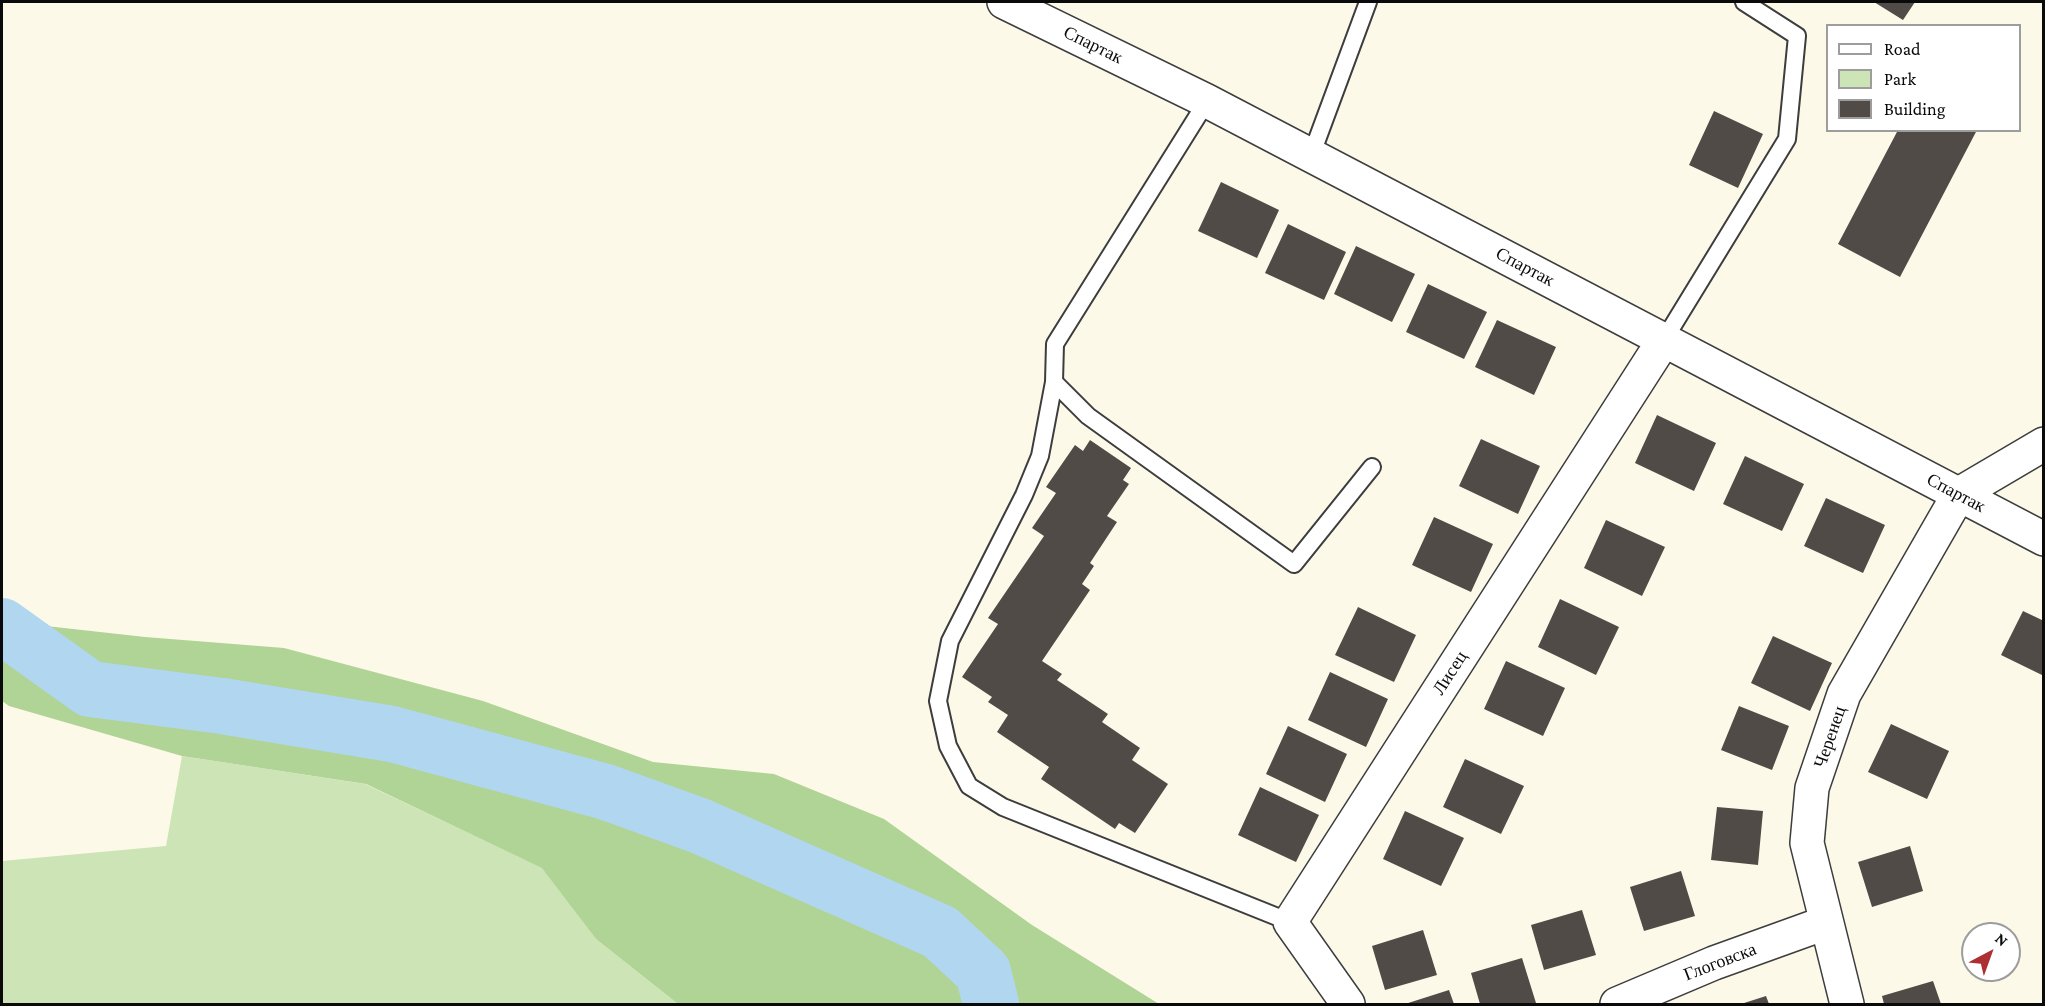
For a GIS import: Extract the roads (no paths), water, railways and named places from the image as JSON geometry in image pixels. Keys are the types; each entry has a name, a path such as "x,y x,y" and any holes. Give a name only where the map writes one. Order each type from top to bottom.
{"street":[{"name":"Спартак","path":"1004,2 1207,101 2043,539"},
{"name":"Лисец","path":"1290,921 1664,340"},
{"path":"1959,494 2043,444"},
{"name":"Черенец","path":"1846,1005 1807,843 1812,788 1844,694 1959,494"},
{"path":"1290,921 1348,1005"},
{"name":"Глоговска","path":"1617,1005 1714,963 1825,923"}],"lane":[{"path":"1311,156 1368,2"},
{"path":"1664,340 1787,139 1797,36 1744,2"},
{"path":"1207,101 1055,344 1054,382 1040,456 1024,495 951,641 938,701 948,746 969,786 1003,807 1290,921"},
{"path":"1054,382 1088,416 1294,564 1372,467"}],"waterway":[{"path":"2,626 90,689 222,706 392,734 606,792 700,826 940,932 983,972 991,1004"}]}
